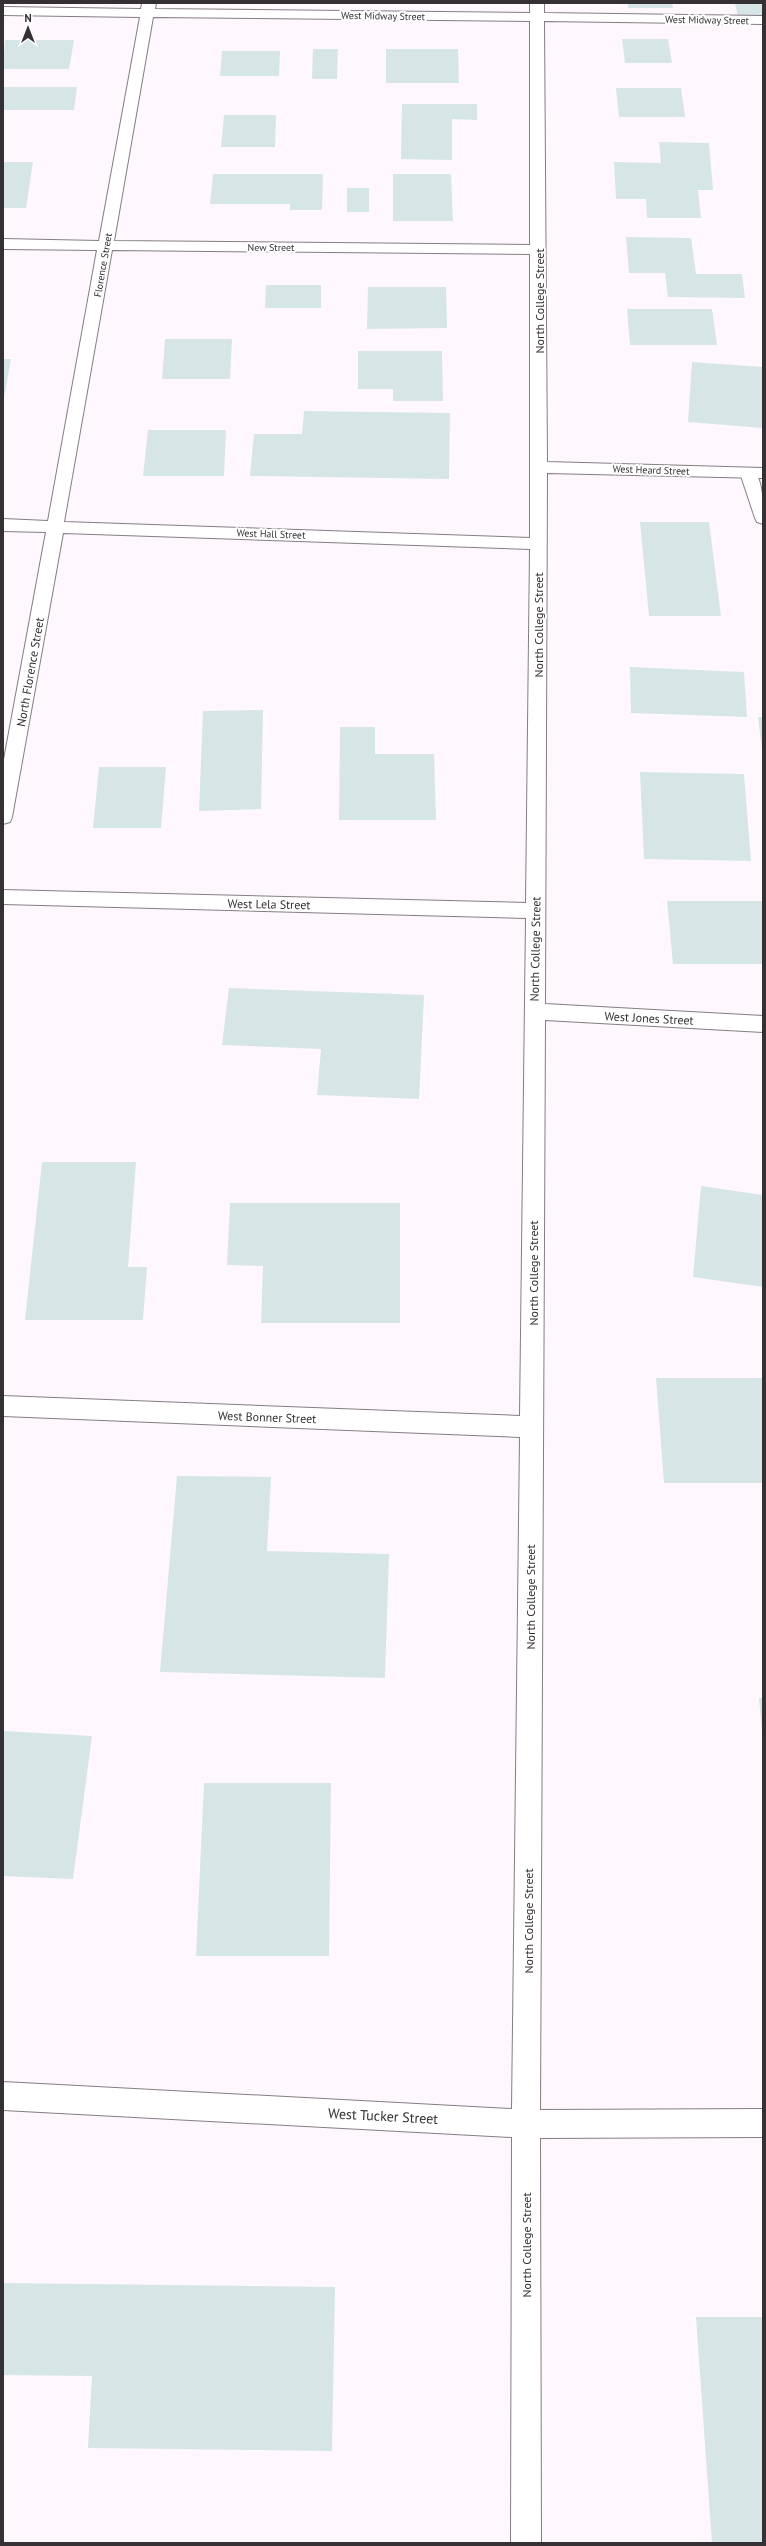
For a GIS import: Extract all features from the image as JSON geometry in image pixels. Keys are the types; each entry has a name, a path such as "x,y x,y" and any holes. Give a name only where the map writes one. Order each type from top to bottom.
{"street":[{"name":"West Midway Street","path":"3,11 148,8 538,10 763,20"},
{"name":"Florence Street","path":"56,526 148,8"},
{"name":"North College Street","path":"526,2543 526,2124 539,544 538,10"},
{"name":"New Street","path":"3,244 538,250"},
{"name":"West Heard Street","path":"539,467 756,473"},
{"path":"756,473 763,518"},
{"name":"West Hall Street","path":"3,525 539,544"},
{"name":"North Florence Street","path":"3,817 56,526"},
{"name":"West Lela Street","path":"3,898 536,911"},
{"name":"West Jones Street","path":"534,1011 763,1024"},
{"name":"West Bonner Street","path":"3,1406 532,1427"},
{"name":"West Tucker Street","path":"3,2096 526,2124 763,2123"}],"building":[{"path":"628,3 672,3 673,8 628,8"},
{"path":"735,3 763,3 763,18 738,18"},
{"path":"622,39 668,39 672,63 625,63"},
{"path":"5,40 74,40 69,69 3,69"},
{"path":"313,49 338,49 337,79 312,79"},
{"path":"386,49 458,49 459,83 386,83"},
{"path":"222,51 280,51 279,76 220,76"},
{"path":"3,87 77,87 74,110 3,110"},
{"path":"616,88 681,88 685,117 619,117"},
{"path":"402,104 477,104 477,120 452,119 452,160 401,159"},
{"path":"224,115 276,115 275,147 221,147"},
{"path":"659,142 709,143 713,190 698,190 701,218 647,218 646,199 616,199 614,162 661,163"},
{"path":"3,162 33,162 26,208 3,208"},
{"path":"213,174 323,174 322,210 290,210 290,204 210,204"},
{"path":"393,174 451,174 453,221 393,221"},
{"path":"347,188 369,188 369,212 347,212"},
{"path":"626,237 691,238 696,274 742,274 745,298 668,297 665,273 629,273"},
{"path":"266,285 321,285 321,308 265,308"},
{"path":"368,287 446,287 447,328 367,329"},
{"path":"627,309 712,309 717,345 630,345"},
{"path":"165,339 232,339 230,379 162,379"},
{"path":"358,351 442,351 443,401 393,401 393,389 358,389"},
{"path":"3,359 11,359 4,398 3,398"},
{"path":"692,362 763,367 763,428 688,422"},
{"path":"304,411 450,413 449,479 250,476 254,434 302,434"},
{"path":"148,430 226,430 224,476 143,476"},
{"path":"640,522 709,522 721,616 649,616"},
{"path":"630,667 744,672 747,717 631,713"},
{"path":"263,710 261,809 199,811 203,711"},
{"path":"758,717 763,717 763,750 762,750"},
{"path":"340,727 375,727 375,754 434,754 436,820 339,820"},
{"path":"99,767 166,767 161,828 93,828"},
{"path":"640,772 744,774 751,861 644,859"},
{"path":"667,901 763,901 763,964 673,964"},
{"path":"229,988 424,995 419,1099 317,1095 321,1049 222,1045"},
{"path":"42,1162 136,1162 128,1267 147,1267 143,1320 25,1320"},
{"path":"701,1186 763,1195 763,1287 693,1277"},
{"path":"230,1203 400,1203 400,1323 261,1323 263,1266 227,1265"},
{"path":"656,1378 763,1378 763,1483 664,1483"},
{"path":"177,1476 271,1477 267,1551 389,1554 385,1678 160,1672"},
{"path":"759,1698 763,1698 763,1731 762,1731"},
{"path":"4,1731 92,1736 73,1879 3,1876"},
{"path":"204,1783 331,1783 329,1956 196,1956"},
{"path":"3,2283 335,2287 332,2451 88,2448 92,2376 3,2375"},
{"path":"696,2317 763,2317 763,2543 712,2543"}]}
